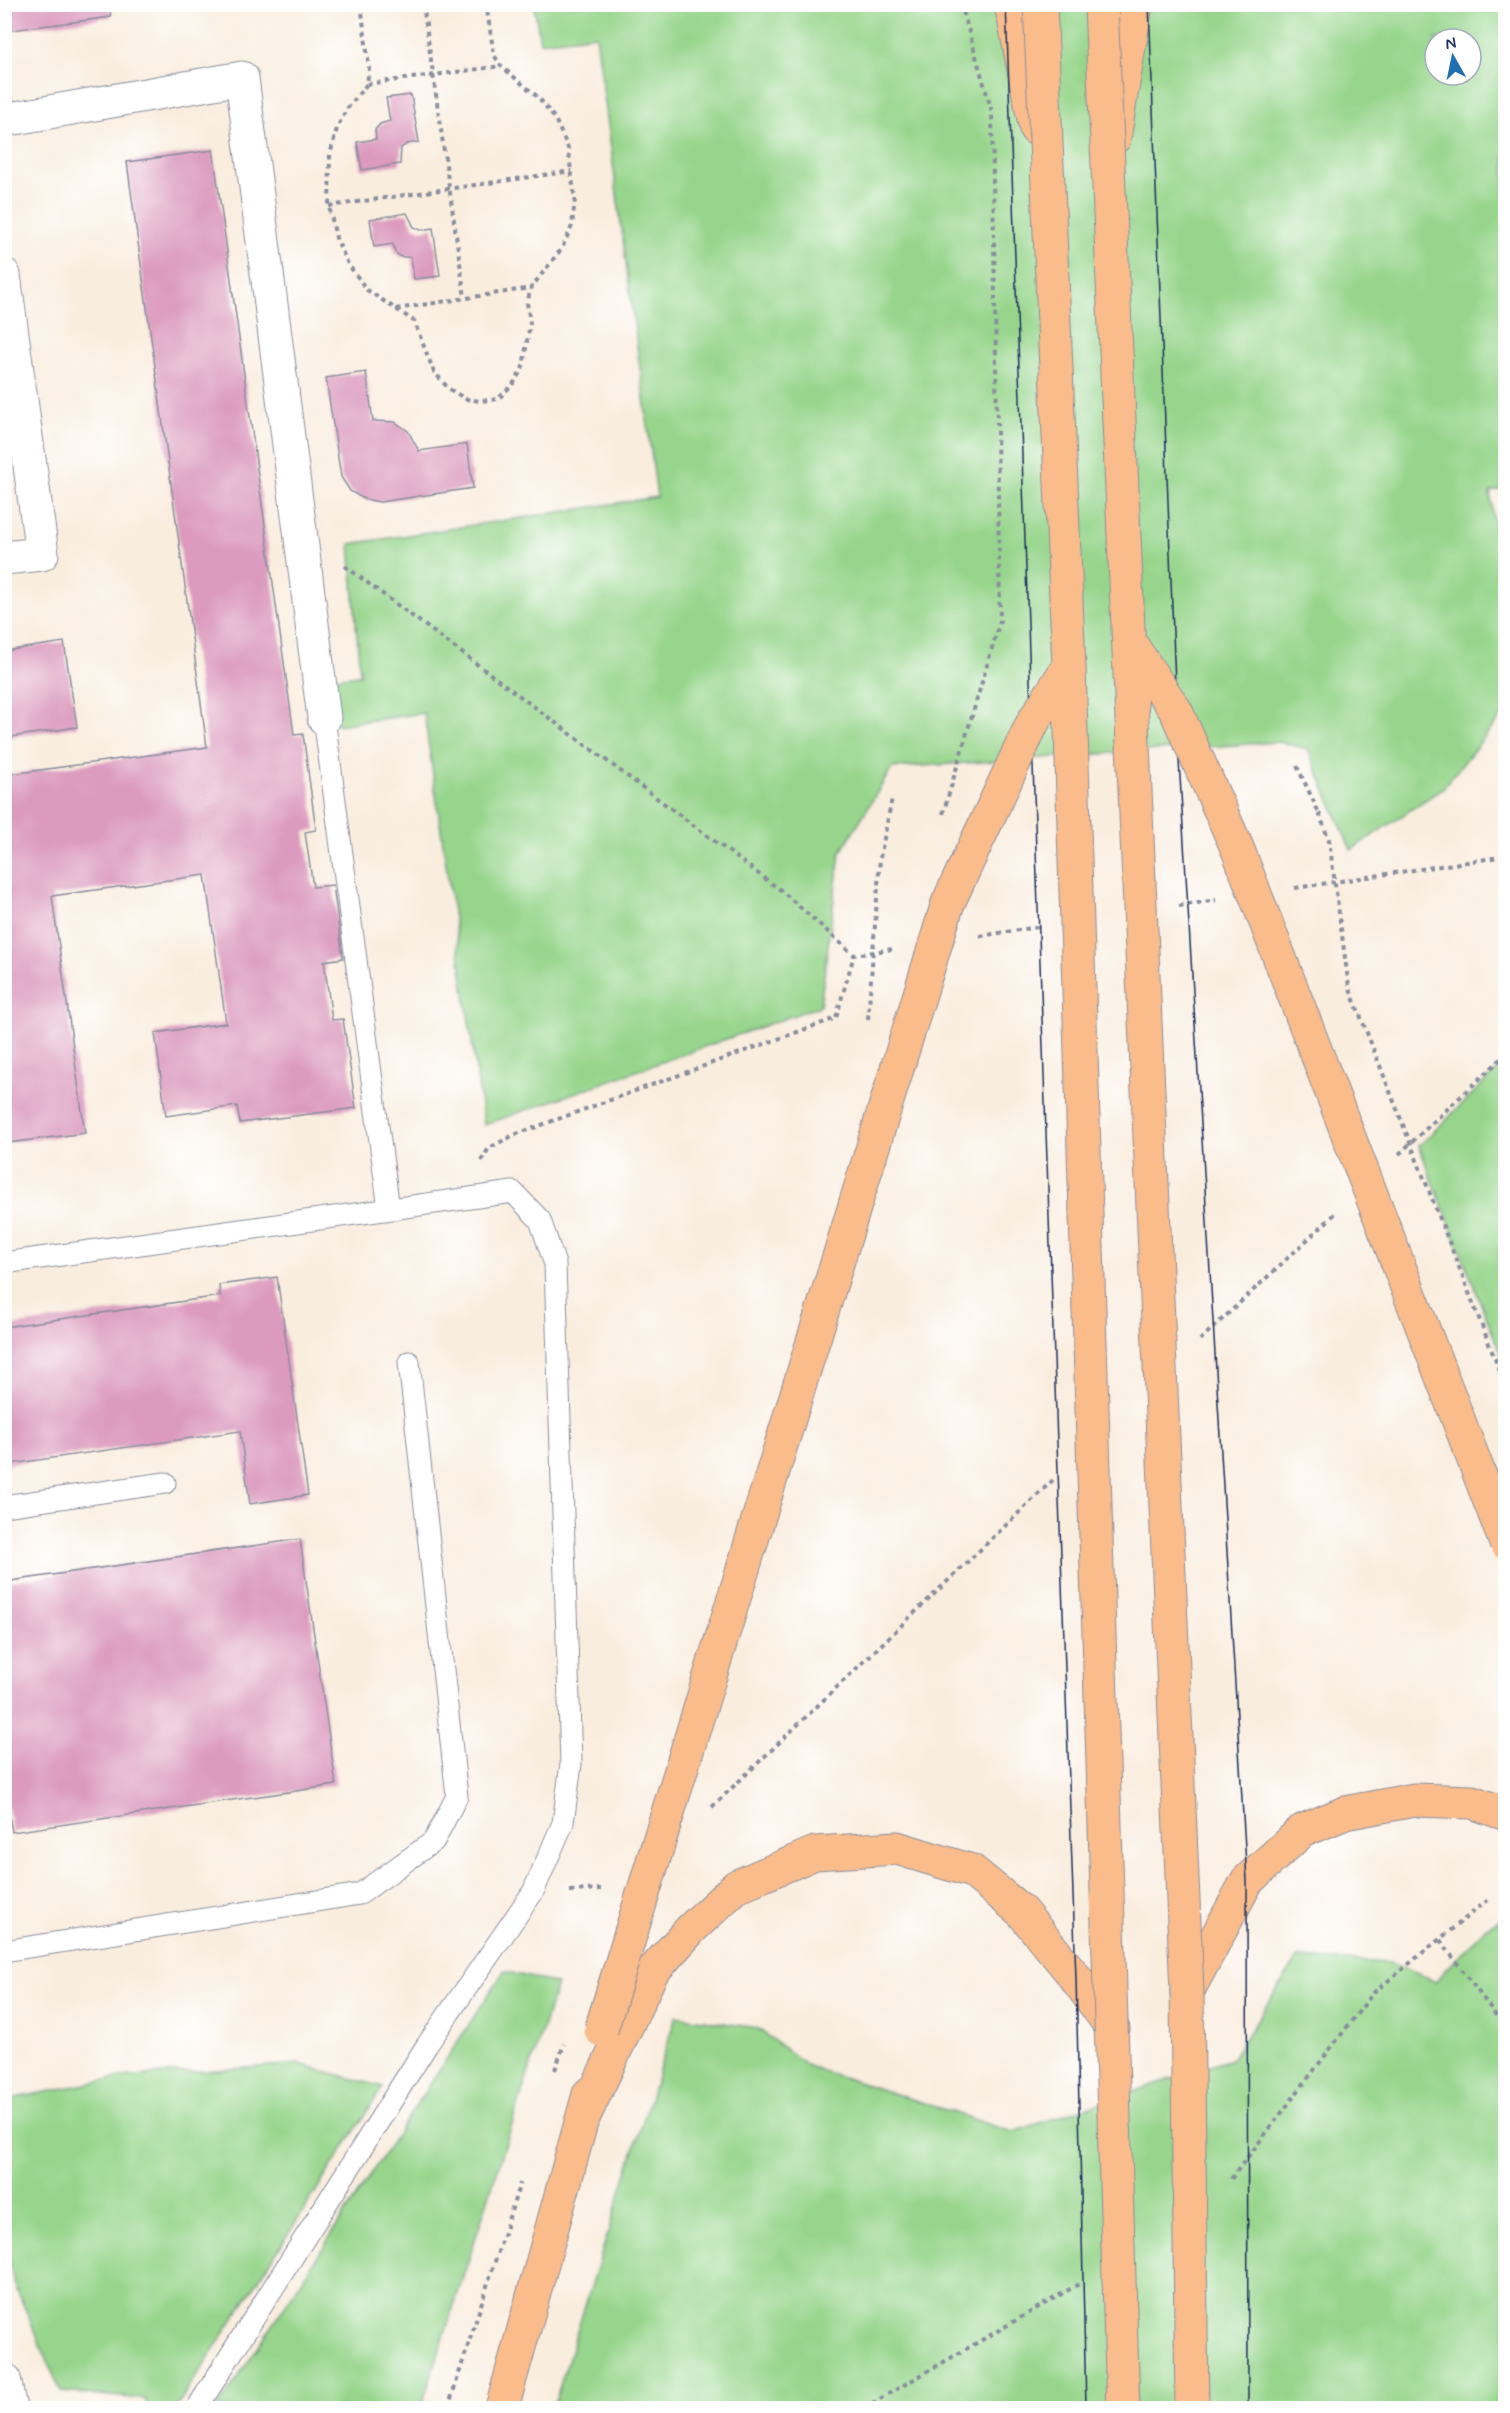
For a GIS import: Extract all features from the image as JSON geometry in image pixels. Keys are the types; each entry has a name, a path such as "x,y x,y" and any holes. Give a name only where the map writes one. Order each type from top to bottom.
{"highway":[{"path":"1011,4 1048,191"},
{"path":"1040,4 1069,666 1123,2409"},
{"path":"1101,4 1187,1992 1192,2409"},
{"path":"1107,181 1136,4"},
{"path":"1130,643 1176,711 1238,850 1506,1543"},
{"path":"502,2409 584,2116 601,2030 948,903 1033,722 1069,666"},
{"path":"1187,1992 1247,1881 1302,1832 1345,1813 1414,1800 1472,1802 1506,1814"},
{"path":"584,2116 652,1972 691,1929 737,1886 815,1853 897,1848 972,1871 1021,1911 1076,1978 1113,2029"}],"street":[{"path":"4,120 242,78 324,718"},
{"path":"4,275 42,554 4,558"},
{"path":"4,2379 10,2409"}],"lane":[{"path":"324,718 389,1209"},
{"path":"4,1263 513,1192 540,1220 555,1264 572,1764 563,1823 533,1892 427,2045 197,2409"},
{"path":"4,1951 360,1894 434,1841 457,1796 409,1362"},
{"path":"4,1506 165,1483"}],"path":[{"path":"361,4 369,68 367,84 346,110 337,128 330,155 329,206 336,238 348,264 367,290 414,321 434,372 449,389 466,399 480,401 498,399 514,383 523,367 530,323 527,303 531,288 562,248 572,226 575,200 568,148 555,119 539,98 501,66 494,55 486,4"},
{"path":"423,4 465,298"},
{"path":"942,817 1000,621 992,112 961,4"},
{"path":"367,84 501,66"},
{"path":"329,206 572,171"},
{"path":"396,309 531,288"},
{"path":"302,534 783,892 854,955 836,1018 514,1136 489,1148 458,1200"},
{"path":"1297,766 1320,813 1329,840 1349,987 1506,1387"},
{"path":"880,858 892,798"},
{"path":"892,960 897,949"},
{"path":"867,1026 876,1004"},
{"path":"1390,1162 1501,1059 1506,1058"},
{"path":"1193,1347 1339,1210"},
{"path":"710,1810 1057,1477"},
{"path":"533,1892 608,1889"},
{"path":"1440,1940 1506,2029"},
{"path":"553,2078 564,2044"},
{"path":"448,2409 520,2181"}],"green space":[{"path":"534,5 1505,5 1506,488 1490,492 1505,611 1505,712 1443,788 1351,850 1308,749 1279,742 892,768 840,853 820,1006 484,1125 424,713 338,725 333,678 360,675 350,544 657,497 596,35 540,42"},
{"path":"1500,1067 1506,1102 1505,1365 1419,1146"},
{"path":"1505,1918 1505,2408 553,2408 676,2016 757,2028 808,2066 1013,2132 1231,2059 1298,1958 1390,1963 1436,1981 1486,1927"},
{"path":"504,1971 557,1984 421,2408 218,2408"},
{"path":"299,2064 383,2087 176,2408 148,2408 145,2399 61,2392 14,2283 5,2242 5,2100 121,2077"}],"building":[{"path":"4,4 109,4 111,17 4,31"},
{"path":"411,95 419,142 407,144 401,148 400,164 362,170 357,142 376,139 375,130 380,124 390,121 386,98"},
{"path":"213,150 294,735 303,734 316,830 305,832 313,887 333,885 343,958 324,961 332,1020 343,1019 356,1108 240,1123 237,1106 166,1116 155,1033 226,1023 205,875 52,896 85,1133 8,1143 4,1147 4,775 207,747 127,162"},
{"path":"407,213 414,227 421,230 433,228 440,276 414,279 411,257 401,257 395,252 393,244 374,247 370,219"},
{"path":"366,372 373,421 395,422 408,431 419,451 467,444 473,488 380,502 364,499 350,491 341,477 326,378"},
{"path":"64,642 77,727 5,738 5,651"},
{"path":"277,1277 308,1495 250,1504 240,1431 4,1465 4,1327 220,1296 219,1285"},
{"path":"300,1539 336,1785 12,1832 4,1782 4,1582"}],"tram line":[{"path":"1006,4 1076,1978 1086,2408"},
{"path":"1149,4 1176,711 1247,1881 1248,2408"}]}
